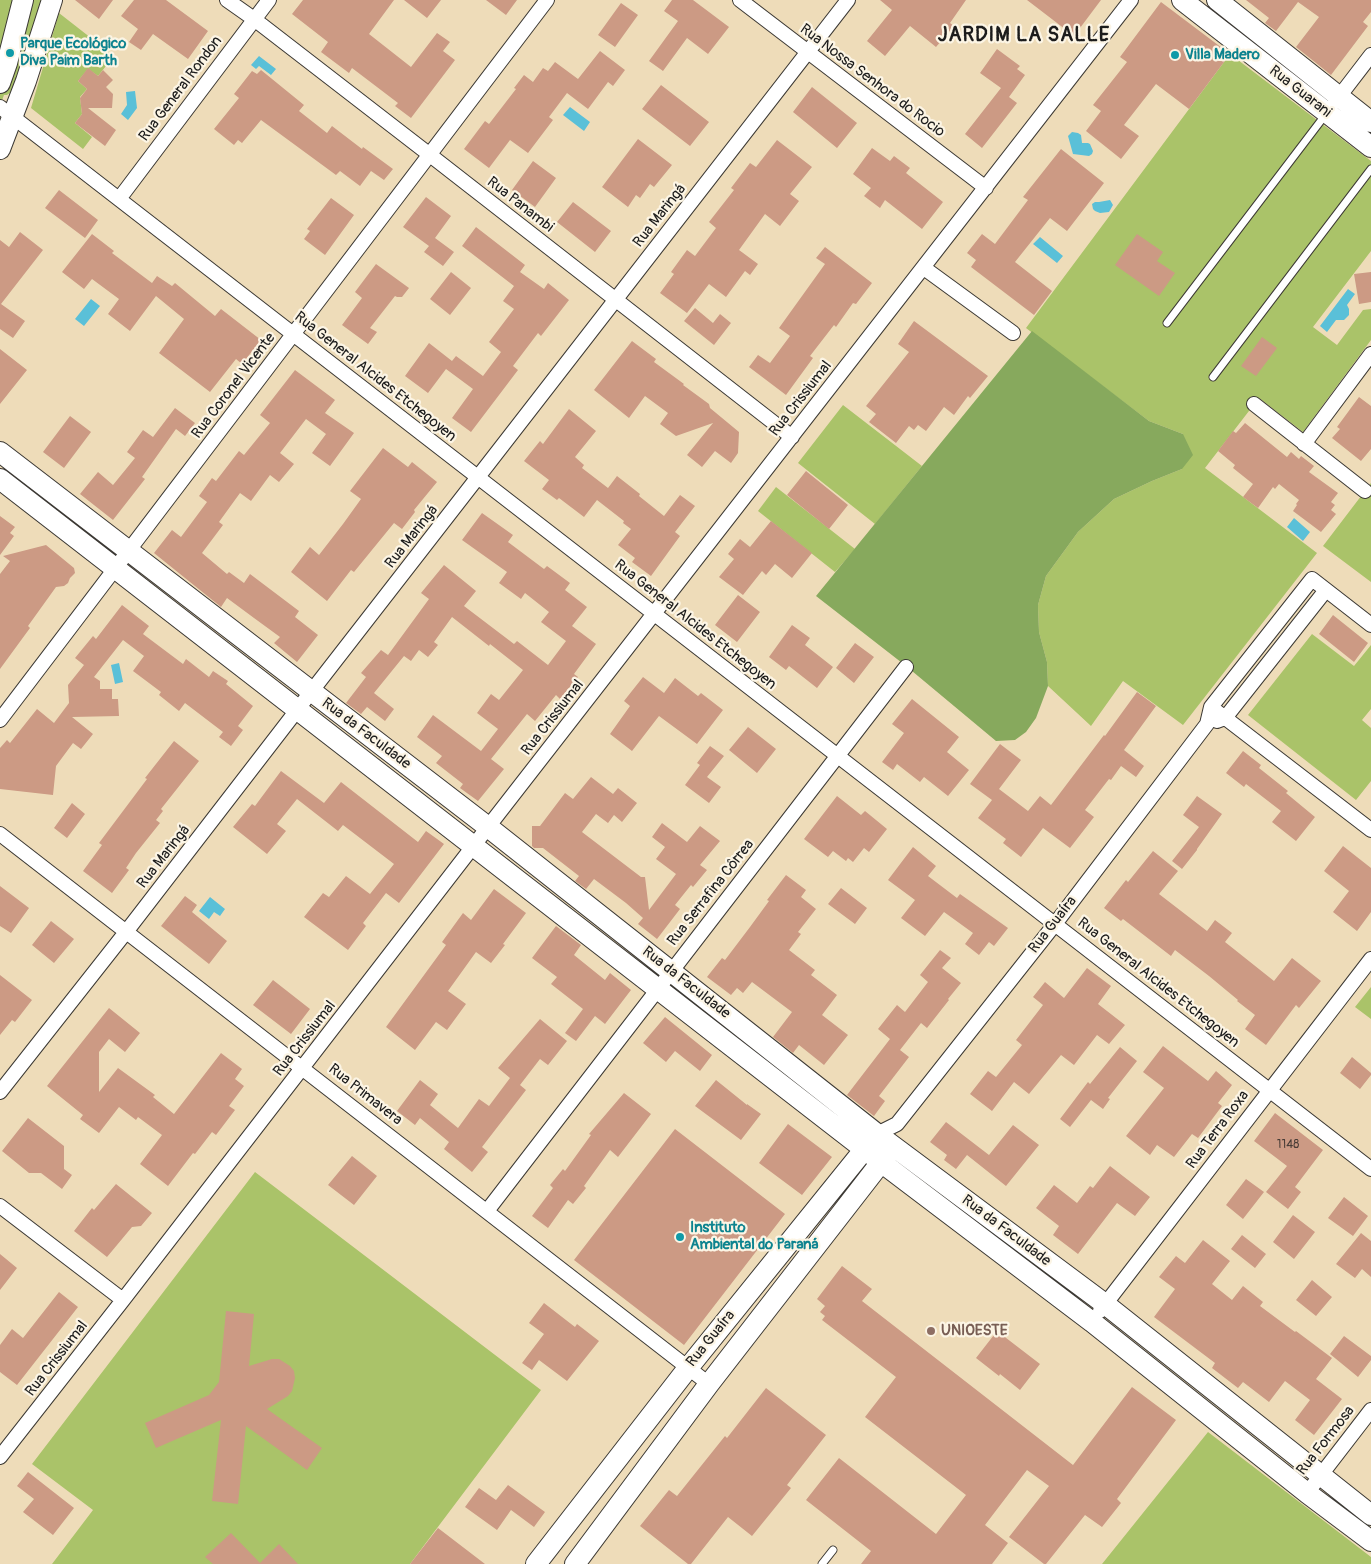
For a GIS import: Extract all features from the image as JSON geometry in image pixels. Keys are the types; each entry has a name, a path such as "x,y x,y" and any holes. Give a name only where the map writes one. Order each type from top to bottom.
{"street":[{"path":"0,83 10,53 23,0"},
{"path":"0,149 6,112 52,0"},
{"name":"Rua Panambi","path":"227,0 430,155 792,437"},
{"name":"Rua General Rondon","path":"119,199 268,0"},
{"name":"Rua Coronel Vicente","path":"0,720 547,0"},
{"name":"Rua Nossa Senhora do Rocio","path":"740,0 986,188"},
{"name":"Rua Maringá","path":"0,1092 848,0"},
{"name":"Rua Crissiumal","path":"0,1456 124,1300 1131,0"},
{"name":"Rua Guarani","path":"1182,0 1332,105 1371,122"},
{"name":"Rua Guarani","path":"1217,0 1332,105 1371,147"},
{"path":"1332,105 1371,55"},
{"name":"Rua General Alcides Etchegoyen","path":"6,112 1371,1169"},
{"path":"924,268 1013,333"},
{"path":"1304,444 1371,354"},
{"path":"1254,404 1365,491"},
{"name":"Rua da Faculdade","path":"0,452 488,828 671,972 871,1142 881,1162 1092,1322 1307,1493 1371,1541"},
{"name":"Rua da Faculdade","path":"0,478 658,989 871,1142 893,1146 1105,1304 1371,1515"},
{"path":"1371,625 1312,579 1211,707 1371,830"},
{"path":"1207,724 1225,718 1326,590"},
{"name":"Rua Serrafina Côrrea","path":"487,1211 906,667"},
{"name":"Rua Guaíra","path":"536,1564 688,1368 871,1142 897,1124 1055,924 1207,724 1211,707"},
{"name":"Rua Primavera","path":"0,834 709,1384"},
{"name":"Rua Terra Roxa","path":"1092,1322 1371,959"},
{"name":"Rua Guaíra","path":"575,1564 709,1384 893,1146 897,1124"},
{"path":"0,1206 124,1300"},
{"name":"Rua Formosa","path":"1307,1493 1371,1410"}],"lane":[{"path":"1167,323 1332,105"},
{"path":"1213,377 1371,169"},
{"path":"822,1564 833,1550"}],"green space":[{"name":"Parque Ecológico Diva Paim Barth","path":"0,0 42,0 11,92 4,95 0,106"},
{"path":"59,13 114,56 98,76 88,69 78,81 87,89 80,97 82,114 75,123 92,137 83,149 31,108"},
{"path":"1230,54 1371,161 1371,251 1313,327 1337,345 1363,310 1371,309 1371,340 1303,432 1259,398 1205,468 1317,553 1183,725 1123,681 1091,726 1048,686 1047,662 1039,632 1038,605 1046,576 1078,532 1114,499 1182,469 1183,434 1149,421 1026,328"},
{"path":"1032,331 1149,421 1183,434 1193,455 1182,469 1114,499 1078,532 1046,576 1038,605 1039,632 1047,662 1048,686 1036,718 1026,732 1015,740 996,741 906,666 816,596"},
{"path":"843,405 922,466 875,524 798,463"},
{"path":"1371,483 1371,582 1323,546"},
{"path":"776,487 855,549 835,572 758,511"},
{"path":"1312,634 1354,666 1371,645 1371,709 1362,720 1371,728 1371,781 1356,800 1248,715"},
{"path":"1371,987 1371,1019 1355,1007"},
{"path":"255,1172 541,1390 410,1564 52,1564 93,1510 32,1464"},
{"path":"1208,1432 1371,1557 1371,1564 1102,1564"}],"water":[{"path":"259,56 276,69 271,75 259,66 256,69 251,65"},
{"path":"135,91 137,108 128,120 121,114 127,105 126,92"},
{"path":"570,107 590,122 584,131 563,115"},
{"path":"1072,132 1081,135 1082,143 1090,144 1093,151 1092,154 1089,156 1073,154 1068,136"},
{"path":"1110,200 1113,205 1109,212 1100,213 1093,209 1092,204 1095,202"},
{"path":"1040,237 1063,256 1057,263 1033,244"},
{"path":"1348,289 1355,294 1347,305 1349,315 1344,320 1336,320 1327,332 1320,326"},
{"path":"91,299 100,306 84,326 75,319"},
{"path":"1294,518 1310,532 1303,541 1287,527"},
{"path":"119,663 123,682 115,684 111,665"},
{"path":"210,897 225,909 220,916 214,912 209,919 199,911"}],"building":[{"path":"75,0 113,0 99,19"},
{"path":"134,0 166,0 208,31 188,59 153,34 141,50 129,42 138,29 121,16"},
{"path":"303,0 394,0 369,34 411,67 437,33 450,42 443,51 455,60 411,118 395,106 398,103 352,68 349,73 321,52 328,42 292,14"},
{"path":"404,0 441,0 427,18"},
{"path":"486,0 517,0 506,15"},
{"path":"672,0 693,0 729,27 708,54 687,38 663,71 649,61 678,21 664,11"},
{"path":"880,0 966,0 950,23 954,26 936,47 910,26 885,56 867,41 892,10"},
{"path":"1027,0 1101,0 1074,36"},
{"path":"1246,0 1371,0 1371,12 1363,22 1368,26 1331,75 1296,47 1319,17 1298,2 1276,31 1265,23 1269,18"},
{"name":"Villa Madero","path":"1161,2 1230,54 1189,109 1156,84 1124,125 1139,136 1121,159 1086,131 1101,111 1093,105 1127,62 1120,57"},
{"path":"621,3 638,15 615,47 598,35"},
{"path":"997,49 1020,66 1017,69 1025,75 1009,97 1017,103 982,148 965,134 1001,88 980,73"},
{"path":"600,51 625,70 613,86 608,82 588,109 567,93 549,117 553,120 528,153 510,140 489,168 464,149 485,121 489,124 516,89 514,88 524,75 533,82 543,68 548,71 555,62 578,79"},
{"path":"88,68 98,76 103,70 113,80 106,87 113,94 112,108 88,108 116,130 105,146 75,123 82,114 80,98 87,89 78,81"},
{"path":"261,70 304,105 299,111 327,133 332,126 362,149 363,147 393,169 384,180 371,171 360,186 340,171 336,175 261,120 242,143 238,140 234,145 214,129 239,98 234,94 252,71 257,74"},
{"path":"661,85 709,122 690,146 642,109"},
{"path":"812,87 857,123 837,148 793,112"},
{"path":"638,139 672,165 654,187 650,184 640,198 636,195 628,207 602,187"},
{"path":"777,140 812,167 790,194 799,201 780,226 765,214 739,250 758,264 750,275 745,271 726,297 709,284 687,313 660,293 674,274 671,272 687,250 695,256 716,228 709,222 734,190 731,188 750,163 756,167"},
{"path":"872,148 890,161 894,156 910,168 906,173 943,202 922,229 885,200 880,208 864,196 871,188 853,174"},
{"path":"1061,149 1104,183 1067,231 1050,218 1015,262 1052,291 1034,315 971,267 976,260 967,253 982,234 995,244 1028,200 1023,197"},
{"path":"533,161 556,178 535,207 512,190"},
{"path":"59,190 98,220 85,238 45,208"},
{"path":"426,197 451,216 435,238 454,252 443,266 424,252 429,246 403,227"},
{"path":"331,198 354,215 325,255 304,239 310,231 307,229"},
{"path":"573,202 611,231 595,252 557,222"},
{"path":"476,227 525,265 520,272 544,289 548,283 569,300 541,336 538,333 513,366 518,370 471,432 452,418 473,389 446,369 428,393 405,376 429,343 452,361 456,356 483,376 501,352 489,342 514,309 503,301 514,286 462,246"},
{"path":"20,232 43,250 1,304 25,321 13,338 0,329 0,240 9,247"},
{"path":"92,234 114,251 112,253 152,283 157,276 172,286 175,283 215,316 221,309 261,340 242,364 236,359 210,392 159,353 184,319 156,296 130,331 108,314 119,299 92,279 84,289 62,272"},
{"path":"1137,234 1163,252 1157,261 1175,273 1159,296 1115,265"},
{"path":"825,247 872,283 856,304 853,303 836,327 834,325 810,356 813,358 786,395 749,367 758,355 770,363 790,336 779,328 825,264 816,258"},
{"path":"376,264 409,288 402,297 395,296 370,328 377,332 368,344 342,325 362,298 355,292"},
{"path":"451,272 471,288 450,315 430,299"},
{"path":"1371,272 1371,302 1359,304 1354,274"},
{"path":"695,308 713,323 720,314 731,323 714,345 684,321"},
{"path":"914,321 988,376 970,398 968,396 954,415 944,407 926,431 918,425 914,430 909,426 896,443 869,422 876,414 866,406 909,352 898,344"},
{"path":"1262,337 1277,348 1256,376 1241,366"},
{"path":"632,341 656,359 654,362 709,404 710,408 739,432 738,453 731,463 715,451 702,467 687,455 713,423 676,436 660,424 668,413 645,396 629,418 594,390"},
{"path":"0,349 27,370 0,404"},
{"path":"295,370 335,400 325,413 354,433 330,466 312,453 326,434 306,419 280,453 294,464 279,482 270,475 251,501 240,493 219,522 223,525 202,553 227,574 229,572 244,583 250,574 299,611 295,617 318,635 297,662 274,643 280,637 227,598 221,607 154,553 172,530 181,537 207,502 199,496 212,478 216,481 239,451 244,455 270,423 260,415"},
{"path":"1359,397 1371,406 1371,449 1361,461 1332,438 1340,429 1337,427"},
{"path":"175,408 195,423 185,436 176,429 142,477 145,479 113,520 80,494 98,472 113,485 135,458 127,452 143,430 153,437"},
{"path":"569,409 596,431 575,457 584,465 582,468 608,488 617,476 664,516 680,495 695,506 675,532 680,536 651,576 632,562 635,558 618,545 631,529 623,523 624,521 597,500 584,517 559,498 557,500 542,489 549,480 524,461 540,441 543,444"},
{"path":"70,416 91,432 64,468 43,452"},
{"path":"1245,423 1287,457 1291,452 1299,459 1301,456 1314,466 1309,472 1338,493 1331,502 1335,505 1331,510 1336,514 1321,532 1293,511 1299,500 1279,484 1275,489 1273,487 1258,508 1243,497 1253,484 1233,468 1235,465 1218,451 1233,431 1236,433"},
{"path":"383,448 408,467 412,462 437,482 414,510 415,512 402,529 394,523 354,572 351,570 327,601 291,572 310,547 319,555 343,524 361,499 350,491"},
{"path":"806,471 848,505 829,529 787,495"},
{"path":"482,513 513,535 508,542 544,569 547,566 570,583 565,590 587,607 572,626 596,644 574,674 578,677 560,699 556,695 535,721 527,714 491,759 504,769 478,801 460,788 463,784 436,763 442,756 417,737 433,715 481,751 498,729 477,713 491,694 499,700 523,670 490,644 489,646 452,617 434,642 438,645 428,657 419,650 411,661 404,656 374,693 394,709 385,721 367,707 361,714 346,703 366,677 361,673 381,650 388,655 429,599 421,593 444,565 476,591 464,606 514,644 517,641 548,665 566,641 541,622 549,612 525,593 521,599 499,583 507,572 462,540"},
{"path":"0,516 15,527 10,533 14,536 0,555"},
{"path":"771,521 812,553 792,578 775,564 766,575 762,571 743,595 719,577 734,559 728,554 740,539 750,547"},
{"path":"46,545 74,568 75,573 64,586 56,587 28,626 30,628 0,669 0,574 10,561 3,556"},
{"path":"738,595 760,612 737,642 715,625"},
{"path":"122,605 149,626 143,634 183,664 186,659 209,677 213,671 228,681 226,684 253,706 238,726 243,730 231,746 219,737 223,732 185,703 179,711 159,695 161,692 133,671 144,656 123,640 94,677 100,681 100,689 112,689 112,699 118,699 119,716 72,717 93,734 81,749 73,743 56,766 53,795 0,789 0,748 7,740 10,743 37,709 54,723 69,703 68,685 84,665 75,658 93,636 96,639"},
{"path":"1333,615 1368,643 1354,662 1319,634"},
{"path":"792,625 810,638 805,645 833,667 817,688 789,666 786,670 769,657"},
{"path":"855,643 874,657 854,683 836,668"},
{"path":"643,677 664,693 675,678 698,696 701,693 723,710 697,744 659,716 632,751 610,734 630,706 624,701"},
{"path":"1137,692 1156,706 1124,750 1144,766 1136,777 1121,766 1111,780 1109,779 1085,810 1094,817 1070,848 1043,828 1021,857 1003,843 1006,839 978,818 992,800 970,784 1000,744 1021,760 999,789 1028,811 1040,796 1051,805"},
{"path":"912,699 959,737 947,752 969,770 948,796 924,777 920,782 897,764 893,770 882,762 904,733 892,724"},
{"path":"748,727 776,749 757,773 729,750"},
{"path":"174,741 199,761 161,809 163,811 156,820 160,823 136,853 126,868 129,870 112,893 83,871 102,845 99,843"},
{"path":"710,746 724,756 707,777 721,787 709,803 685,785 700,765 697,763"},
{"path":"1243,751 1261,765 1259,768 1288,791 1286,793 1315,817 1296,841 1272,822 1281,811 1246,784 1244,787 1226,773"},
{"path":"281,771 324,803 341,782 418,842 426,831 444,844 399,903 386,893 363,923 366,926 348,950 304,917 323,893 329,897 346,876 370,894 394,864 343,825 338,831 297,799 277,824 286,831 267,854 233,827 252,804 255,806"},
{"path":"591,777 613,794 618,788 637,803 622,822 614,815 608,823 596,814 582,832 641,877 645,877 649,910 676,874 656,859 665,847 652,837 662,823 687,842 700,826 720,841 700,865 707,870 693,887 691,885 675,905 680,909 657,939 638,924 643,918 594,879 586,889 575,881 579,876 543,848 534,848 532,846 532,826 540,826 565,793 573,799"},
{"path":"837,796 861,815 865,811 887,829 869,852 864,848 853,862 848,858 846,861 833,851 828,857 804,839"},
{"path":"1197,796 1222,814 1182,869 1172,861 1199,827 1183,815"},
{"path":"72,803 85,814 67,838 54,828"},
{"path":"1343,846 1371,868 1371,912 1357,931 1333,912 1349,891 1324,871"},
{"path":"913,847 936,866 928,876 957,898 960,894 1008,928 994,946 989,942 979,955 965,944 973,933 944,912 925,936 901,918 915,900 888,880"},
{"path":"1153,851 1178,871 1159,894 1207,931 1215,920 1232,933 1225,942 1274,981 1292,958 1321,981 1299,1008 1296,1005 1266,1045 1245,1029 1255,1015 1238,1000 1175,950 1171,956 1123,919 1121,921 1104,908 1126,880 1128,882"},
{"path":"786,875 806,890 801,897 816,909 798,932 801,934 789,950 815,970 811,975 837,995 822,1015 848,1035 824,1065 799,1045 793,1053 773,1037 792,1012 752,982 743,993 737,988 731,995 707,977 722,958 725,960"},
{"path":"0,886 29,908 11,933 0,926"},
{"path":"841,888 867,908 855,924 828,904"},
{"path":"494,889 526,913 491,963 476,952 448,991 466,1004 447,1030 436,1022 415,1050 386,1027 446,945 442,942 463,913 471,920"},
{"path":"185,896 197,905 192,912 227,941 209,964 161,926"},
{"path":"51,921 74,939 54,963 32,945"},
{"path":"556,926 581,945 574,955 605,980 610,973 631,990 605,1024 595,1016 576,1041 565,1033 583,1009 551,984 557,977 532,958"},
{"path":"940,950 951,958 942,968 961,983 927,1028 921,1023 900,1050 909,1057 879,1096 885,1101 874,1116 847,1095 890,1039 878,1029 897,1005 905,1012 928,982 920,975"},
{"path":"1087,968 1111,986 1098,1004 1125,1025 1109,1044 1097,1035 1074,1065 1061,1055 1029,1094 1014,1082 992,1111 970,1094 988,1071 996,1077 1022,1045 1016,1040 1043,1005 1033,997 1045,982 1064,998"},
{"path":"0,975 32,1000 15,1022 12,1020 0,1035"},
{"path":"273,980 310,1009 291,1034 253,1005"},
{"path":"109,1008 140,1033 125,1052 109,1039 99,1052 99,1092 118,1068 155,1095 153,1097 174,1114 221,1053 242,1069 235,1079 244,1086 229,1106 235,1110 216,1135 212,1132 195,1154 193,1153 168,1186 140,1164 162,1135 138,1117 136,1120 119,1107 99,1133 80,1119 83,1115 47,1086"},
{"path":"665,1017 712,1055 700,1071 675,1051 666,1062 643,1043"},
{"path":"540,1019 567,1041 548,1065 540,1059 520,1085 526,1090 482,1147 488,1152 472,1172 444,1149 449,1142 420,1118 415,1125 397,1111 420,1080 438,1094 430,1105 458,1128 479,1099 489,1106 510,1078 498,1068"},
{"path":"1163,1046 1208,1081 1216,1071 1232,1085 1218,1103 1222,1106 1198,1138 1192,1134 1174,1157 1157,1145 1150,1155 1126,1136 1164,1088 1143,1072"},
{"path":"1120,1047 1137,1061 1108,1098 1110,1099 1103,1109 1091,1100 1070,1127 1060,1119 1088,1082 1090,1084"},
{"path":"1352,1057 1371,1073 1360,1089 1340,1073"},
{"path":"716,1080 761,1114 741,1140 695,1106"},
{"path":"624,1093 651,1114 618,1157 610,1150 584,1186 586,1188 573,1204 568,1200 548,1228 532,1216 553,1188 550,1185 563,1169 565,1171 591,1135 589,1134"},
{"path":"1275,1113 1323,1150 1295,1187 1301,1192 1288,1209 1266,1192 1287,1166 1254,1141"},
{"path":"28,1118 64,1146 64,1169 72,1175 62,1189 41,1173 29,1173 2,1151"},
{"path":"946,1122 989,1155 1013,1125 1039,1145 1006,1186 967,1155 956,1169 944,1160 947,1155 930,1142"},
{"path":"788,1124 832,1157 802,1195 759,1163"},
{"name":"Instituto Ambiental do Paraná","path":"675,1129 785,1214 684,1345 574,1260"},
{"path":"352,1156 377,1176 354,1205 328,1185"},
{"path":"1110,1166 1150,1197 1135,1216 1117,1203 1078,1254 1053,1235 1059,1226 1036,1208 1054,1185 1077,1203 1090,1186 1093,1188"},
{"path":"1246,1179 1264,1192 1243,1219 1226,1205"},
{"path":"116,1184 152,1213 141,1226 132,1227 107,1257 74,1231 92,1208 94,1210"},
{"path":"1344,1197 1368,1216 1353,1236 1328,1218"},
{"path":"1293,1215 1315,1232 1294,1259 1273,1242"},
{"path":"1361,1233 1371,1241 1371,1277 1362,1269 1355,1278 1336,1264"},
{"path":"1242,1235 1266,1254 1255,1268 1231,1249"},
{"path":"1203,1240 1230,1261 1212,1284 1232,1300 1243,1286 1263,1302 1260,1306 1332,1358 1316,1379 1342,1399 1314,1435 1295,1420 1310,1400 1285,1381 1269,1402 1243,1382 1238,1388 1212,1368 1215,1363 1154,1317 1175,1289 1159,1277 1176,1256 1185,1263"},
{"path":"0,1254 17,1268 0,1290"},
{"path":"842,1266 872,1289 862,1301 1073,1465 1132,1387 1176,1420 1117,1499 1121,1503 1102,1527 1085,1515 1046,1564 1044,1564 1009,1537 1049,1486 1027,1470 985,1525 1008,1543 992,1564 861,1564 871,1551 806,1500 839,1458 936,1534 966,1495 865,1417 896,1377 822,1320 825,1316 820,1312 825,1306 817,1299"},
{"path":"1312,1280 1332,1297 1316,1316 1296,1300"},
{"path":"59,1292 78,1307 17,1385 0,1372 0,1345 12,1329 23,1338"},
{"path":"544,1303 575,1327 577,1324 599,1341 567,1381 539,1360 532,1370 522,1363 544,1334 529,1323"},
{"path":"226,1311 254,1314 249,1366 272,1359 279,1359 294,1371 295,1378 292,1391 288,1396 267,1409 322,1448 307,1470 246,1426 238,1504 212,1501 221,1420 156,1448 145,1423 209,1395 219,1382"},
{"path":"997,1331 1040,1364 1020,1390 976,1358"},
{"path":"1344,1336 1371,1356 1371,1360 1358,1377 1330,1354"},
{"path":"766,1388 826,1435 787,1485 791,1488 752,1536 728,1517 691,1564 688,1564 640,1526 669,1490 677,1496 725,1436 727,1438"},
{"path":"28,1472 74,1508 53,1535 23,1512 34,1499 17,1486"},
{"path":"508,1485 545,1512 534,1527 511,1510 497,1530 465,1507 479,1488 496,1500"},
{"path":"438,1528 485,1564 410,1564"},
{"path":"231,1533 260,1563 279,1544 298,1564 213,1564 205,1557"}],"place":[{"name":"Parque Ecológico Diva Paim Barth","path":"10,53"},
{"name":"Villa Madero","path":"1175,55"},
{"name":"Instituto Ambiental do Paraná","path":"680,1237"},
{"name":"UNIOESTE","path":"931,1331"}],"district":[{"name":"JARDIM LA SALLE","path":"1024,36"}]}
